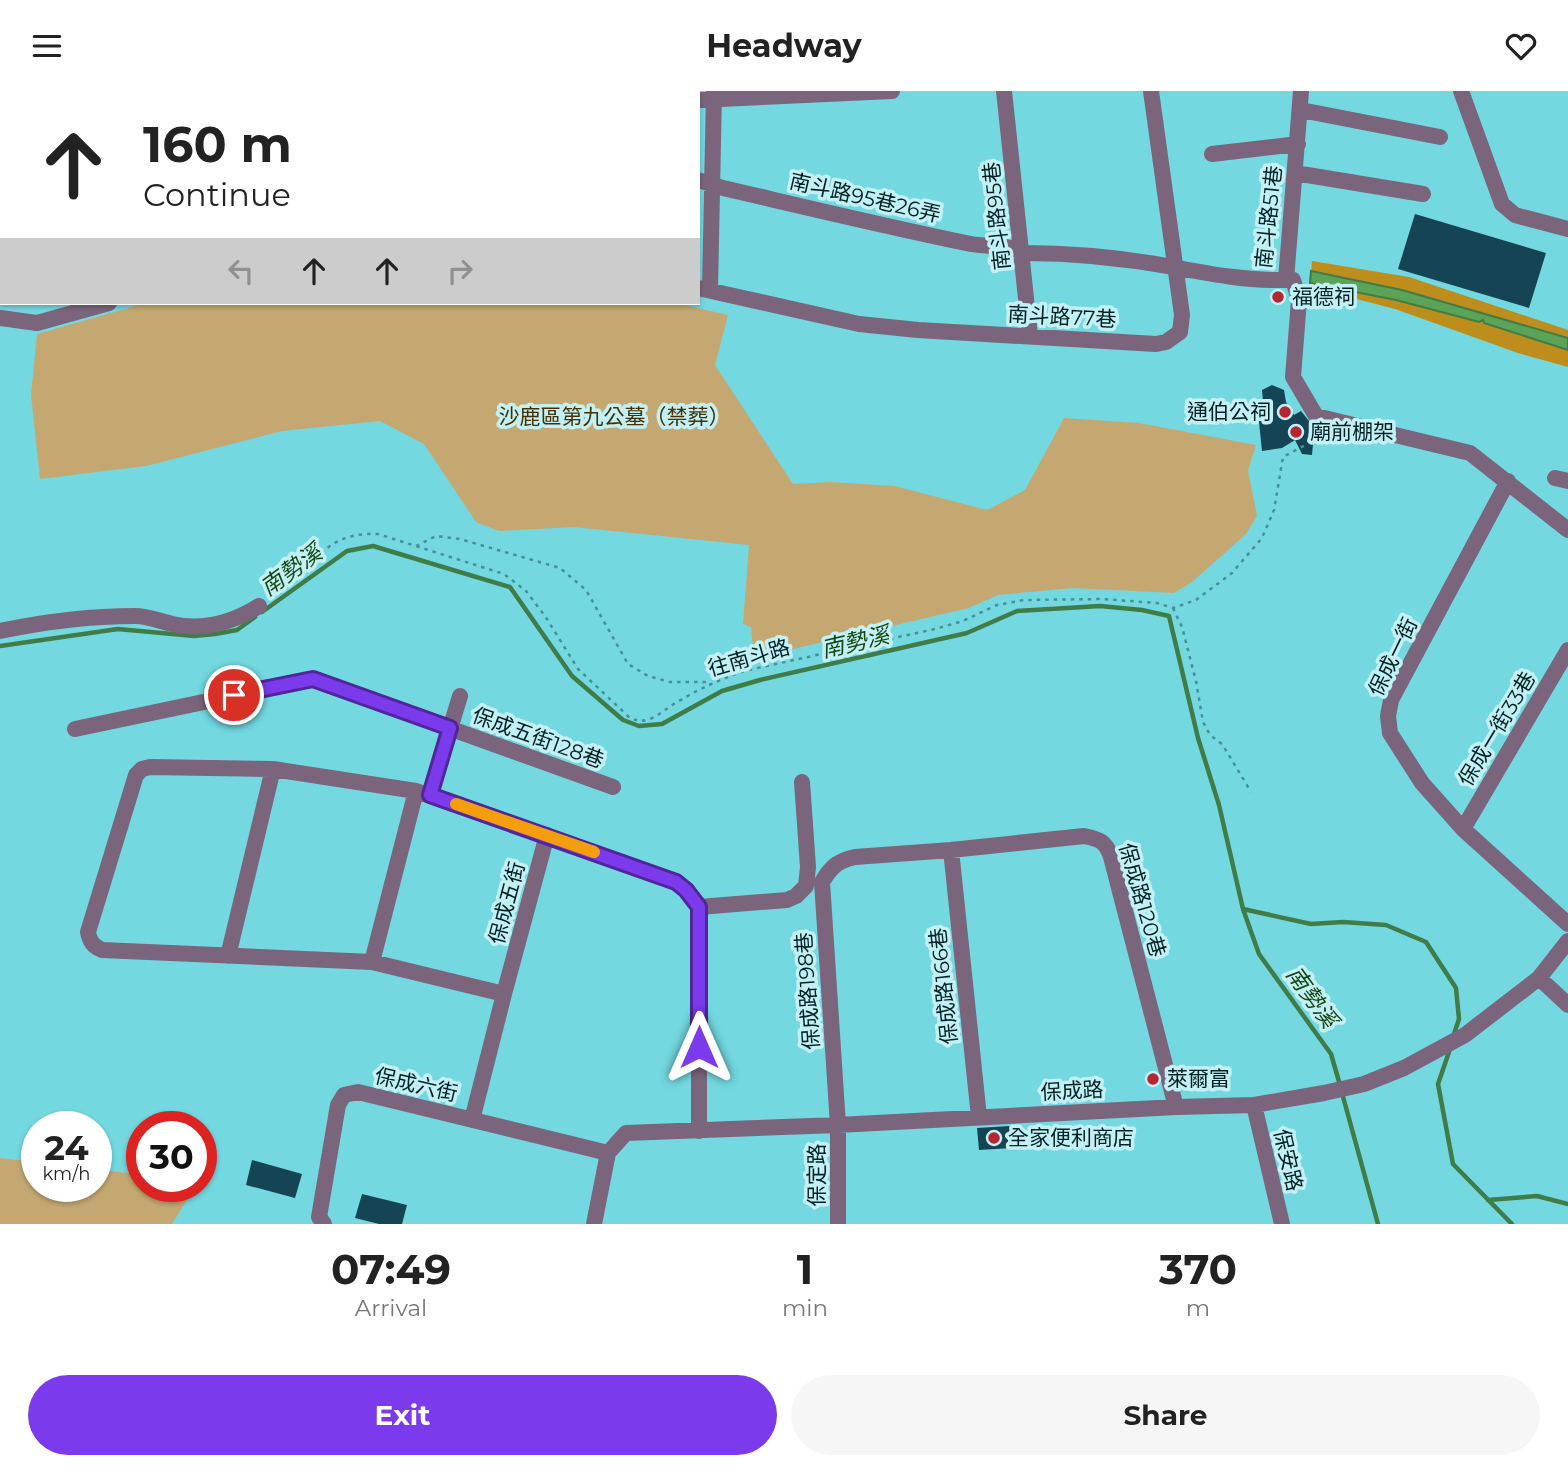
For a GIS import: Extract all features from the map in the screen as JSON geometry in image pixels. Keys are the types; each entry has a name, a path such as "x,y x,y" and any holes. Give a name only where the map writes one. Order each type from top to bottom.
{"street":[{"path":"704,289 709,97 892,91"},
{"name":"南斗路95巷","path":"1004,91 1030,336"},
{"name":"南斗路77巷","path":"704,289 859,324 918,330 1166,342 1180,332 1182,324 1151,91"},
{"name":"南斗路51巷","path":"1174,267 1225,276 1286,280 1301,91"},
{"path":"1461,91 1502,204 1515,215 1568,229"},
{"path":"1301,110 1440,137"},
{"path":"1212,154 1298,144"},
{"path":"1295,173 1423,194"},
{"name":"南斗路95巷26弄","path":"705,182 974,245 1016,249 1023,253 1075,254 1174,267"},
{"path":"1286,280 1293,279 1299,300 1293,377 1316,416 1471,453 1568,530"},
{"path":"0,318 37,323 102,305"},
{"name":"保成一街","path":"1508,481 1391,700 1388,716 1390,733 1422,783 1463,829 1568,925"},
{"path":"0,631 95,618 137,616 185,626 212,625 229,622 259,606"},
{"name":"保成一街33巷","path":"1463,829 1568,650"},
{"name":"保成五街128巷","path":"75,729 313,679 613,787"},
{"path":"372,962 423,793 460,696"},
{"path":"504,994 372,962 102,950 94,946 88,932 136,775 142,769 273,769 423,793 676,882 699,907 699,1131"},
{"path":"228,956 273,769"},
{"path":"699,907 787,900 796,896 806,886 808,867 802,782"},
{"name":"保成五街","path":"472,1120 547,835"},
{"name":"保成路120巷","path":"840,860 1084,837 1102,840 1108,846 1176,1107"},
{"name":"保成路166巷","path":"951,850 979,1117"},
{"name":"保成路198巷","path":"838,1125 822,882 831,867 840,860"},
{"name":"保成路","path":"608,1153 626,1133 1254,1105 1364,1084 1404,1067 1465,1035 1539,978 1568,941"},
{"path":"1539,978 1568,1005"},
{"name":"保成六街","path":"324,1224 319,1217 338,1105 344,1095 358,1093 608,1153"},
{"name":"保安路","path":"1254,1105 1282,1224"},
{"name":"保定路","path":"838,1125 838,1224"},
{"path":"594,1224 608,1153"}],"path":[{"path":"1251,792 1222,744 1210,735 1203,722 1182,627 1173,608 1196,600 1232,573 1262,538 1274,510 1283,457 1309,443 1314,434 1316,416"},
{"name":"往南斗路","path":"259,606 290,583 310,560 344,537 363,533 378,534 504,574 526,591 578,669 630,718 640,721 663,713 676,702 715,681 744,671 935,629 963,621 997,605 1024,600 1102,599 1157,603 1173,608"},
{"path":"416,546 436,536 460,539 559,568 586,590 628,664 648,675 670,682 715,681"}],"green space":[{"name":"沙鹿區第九公墓（禁葬）","path":"139,305 684,305 728,315 715,365 793,484 831,482 895,486 987,510 1025,490 1064,418 1139,423 1256,445 1248,470 1257,516 1246,534 1192,582 1174,593 1073,588 998,595 969,608 754,658 751,627 743,624 749,545 574,527 499,531 476,522 424,444 380,421 282,431 146,466 40,479 31,395 37,334"},
{"path":"0,1158 21,1160 21,1202 112,1202 112,1171 126,1173 126,1202 186,1202 172,1224 0,1224"}],"shaded area":[{"path":"1312,261 1409,277 1568,330 1568,367 1518,353 1395,309 1310,287"},
{"path":"1311,271 1402,290 1568,338 1568,350 1484,323 1483,320 1479,322 1396,300 1310,283"}],"building":[{"path":"1415,214 1546,253 1529,308 1398,269"},
{"path":"1272,385 1284,390 1286,402 1294,415 1301,411 1313,426 1315,430 1308,434 1313,444 1312,455 1302,454 1295,440 1282,448 1262,451 1259,422 1262,390"},
{"name":"全家便利商店","path":"1010,1126 1012,1148 979,1150 977,1128"},
{"path":"252,1160 302,1174 295,1198 246,1185"},
{"path":"362,1194 407,1205 402,1224 379,1224 355,1218"}],"waterway":[{"name":"南勢溪","path":"262,612 347,551 373,546 510,587 572,676 623,720 639,726 662,724 722,691 967,633 1017,611 1100,606 1169,616 1198,738 1219,805 1243,909 1259,954 1331,1054 1340,1085"},
{"name":"南勢溪","path":"0,646 118,629 194,636 215,634 237,630 255,617"},
{"path":"1243,909 1311,924 1343,922 1386,925 1426,942 1456,988 1459,1019 1454,1034"},
{"path":"1450,1049 1438,1084 1453,1164 1512,1224"},
{"name":"南勢溪","path":"1342,1093 1378,1224"},
{"path":"1488,1200 1537,1196 1568,1204"}],"slow traffic":[{"path":"456,804 594,852"}],"place":[{"name":"福德祠","path":"1278,297"},
{"name":"通伯公祠","path":"1285,412"},
{"name":"廟前棚架","path":"1296,432"},
{"name":"萊爾富","path":"1153,1079"},
{"name":"全家便利商店","path":"994,1138"}],"route":[{"path":"234,695 313,679 450,728 430,795 676,882 699,907 699,1047"}]}
